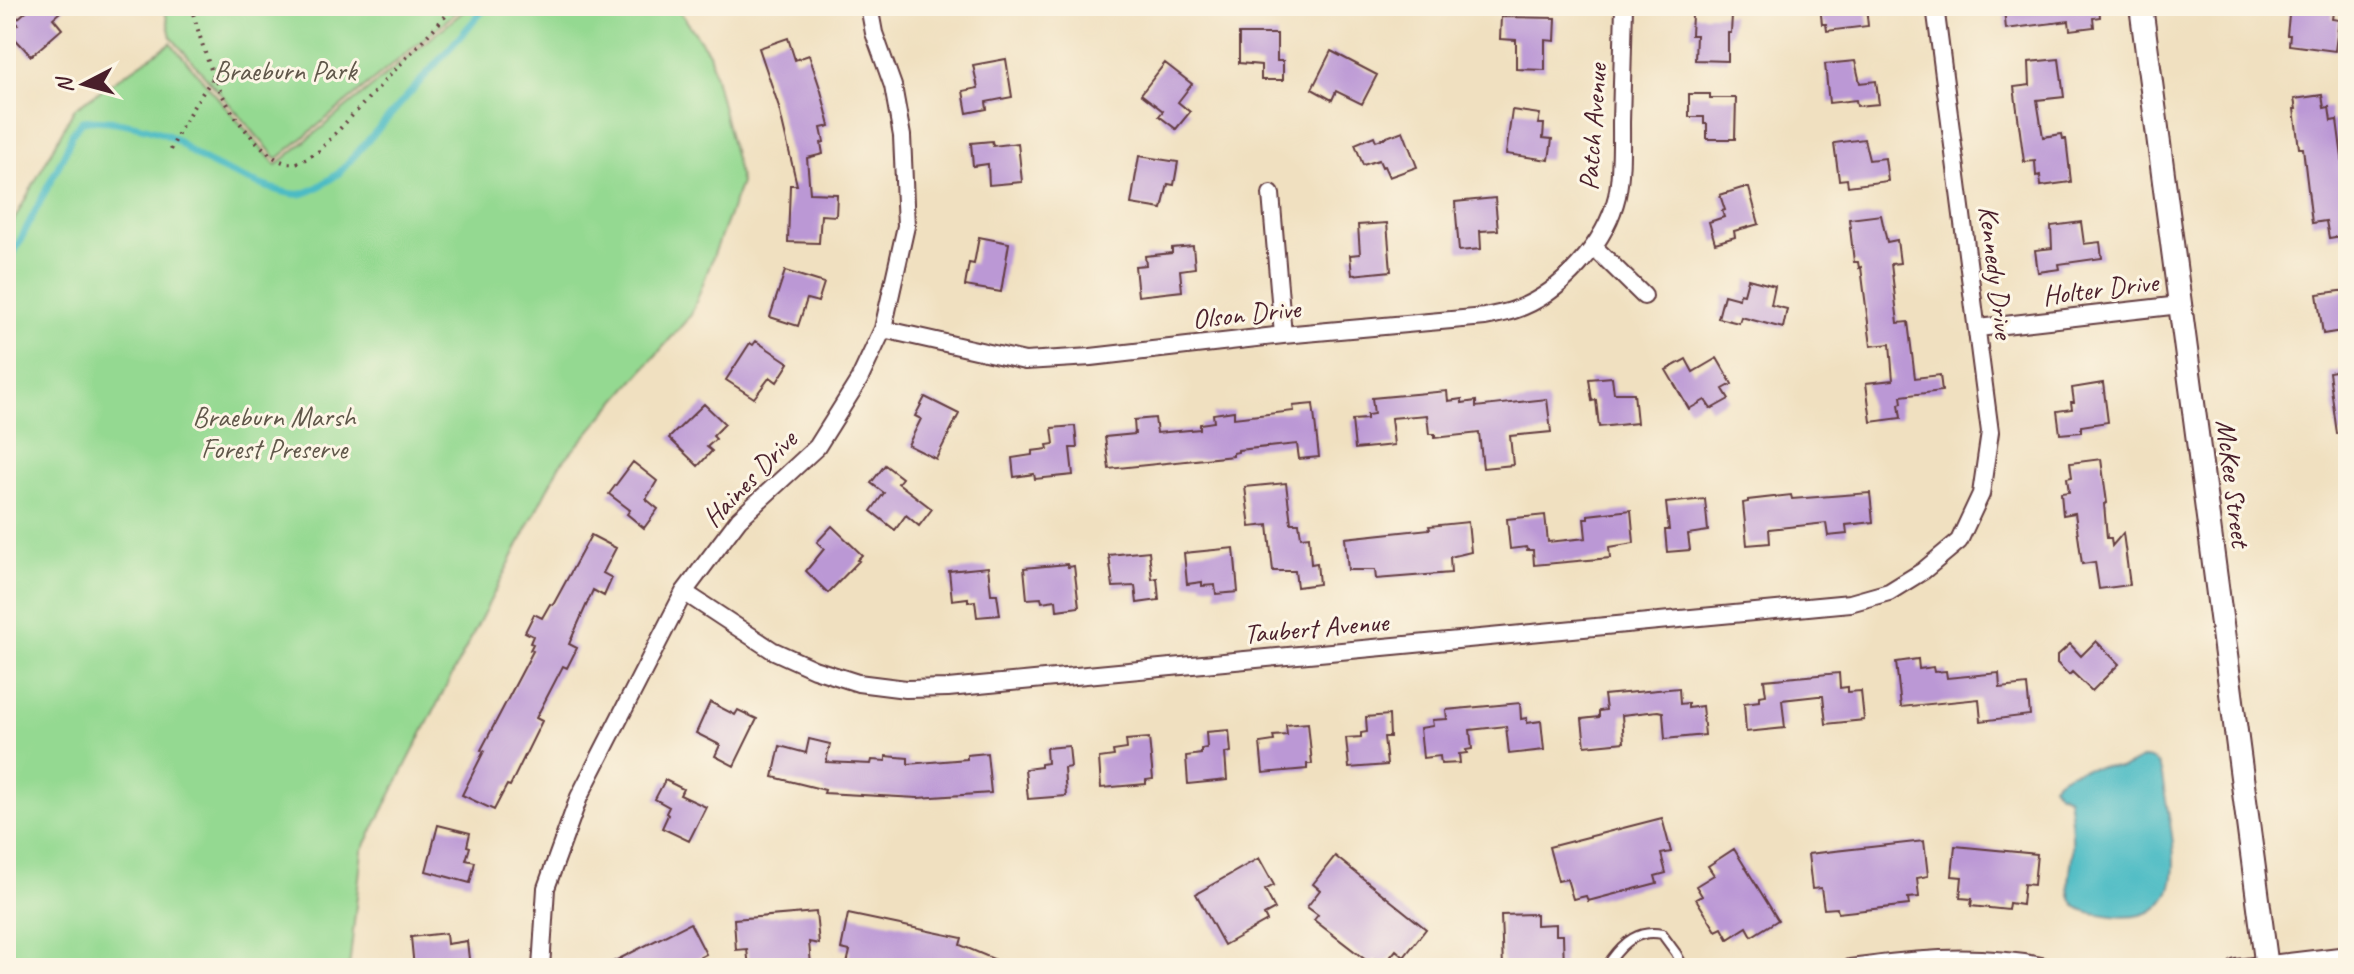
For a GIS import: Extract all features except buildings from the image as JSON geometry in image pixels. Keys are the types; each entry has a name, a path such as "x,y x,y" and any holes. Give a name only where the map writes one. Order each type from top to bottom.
{"street":[{"name":"Haines Drive","path":"541,968 546,888 579,797 684,592 739,519 817,447 859,380 883,329 906,226 904,166 893,86 874,33 869,6"},
{"name":"Patch Avenue","path":"1594,247 1617,196 1624,6"},
{"name":"Kennedy Drive","path":"1935,6 1990,432 1981,494 1959,541"},
{"name":"McKee Street","path":"2141,6 2267,966"},
{"path":"1271,194 1283,335"},
{"name":"Olson Drive","path":"883,329 1025,361 1485,317 1516,310 1543,295 1570,274 1594,247"},
{"path":"1594,247 1644,296"},
{"name":"Holter Drive","path":"1978,328 2180,305"},
{"name":"Taubert Avenue","path":"684,592 772,650 814,669 858,683 906,689 948,688 1850,603 1889,592 1923,571 1959,541"},
{"path":"2236,968 2348,955"},
{"path":"1850,968 1940,958 1985,957 2051,968"}],"lane":[{"path":"1612,968 1611,960 1622,944 1651,932 1662,934 1684,968"}],"path":[{"path":"191,6 222,99 248,134 275,159 295,163 318,152 455,6"},
{"path":"171,150 197,100 214,77"}],"green space":[{"name":"Braeburn Park","path":"164,6 464,6 277,159 171,37"},
{"name":"Braeburn Marsh Forest Preserve","path":"470,6 676,6 709,53 741,183 691,315 559,466 362,851 349,968 6,968 6,235 75,108 171,43 276,165"}],"water":[{"path":"2145,758 2157,764 2162,776 2173,847 2174,870 2170,890 2159,906 2141,915 2112,916 2085,911 2076,906 2069,891 2072,839 2068,797 2053,785 2063,776 2078,770 2121,768"}],"waterway":[{"path":"6,268 73,132 82,121 113,122 158,132 171,137 206,161 249,180 292,194 306,193 339,173 487,6"}]}
